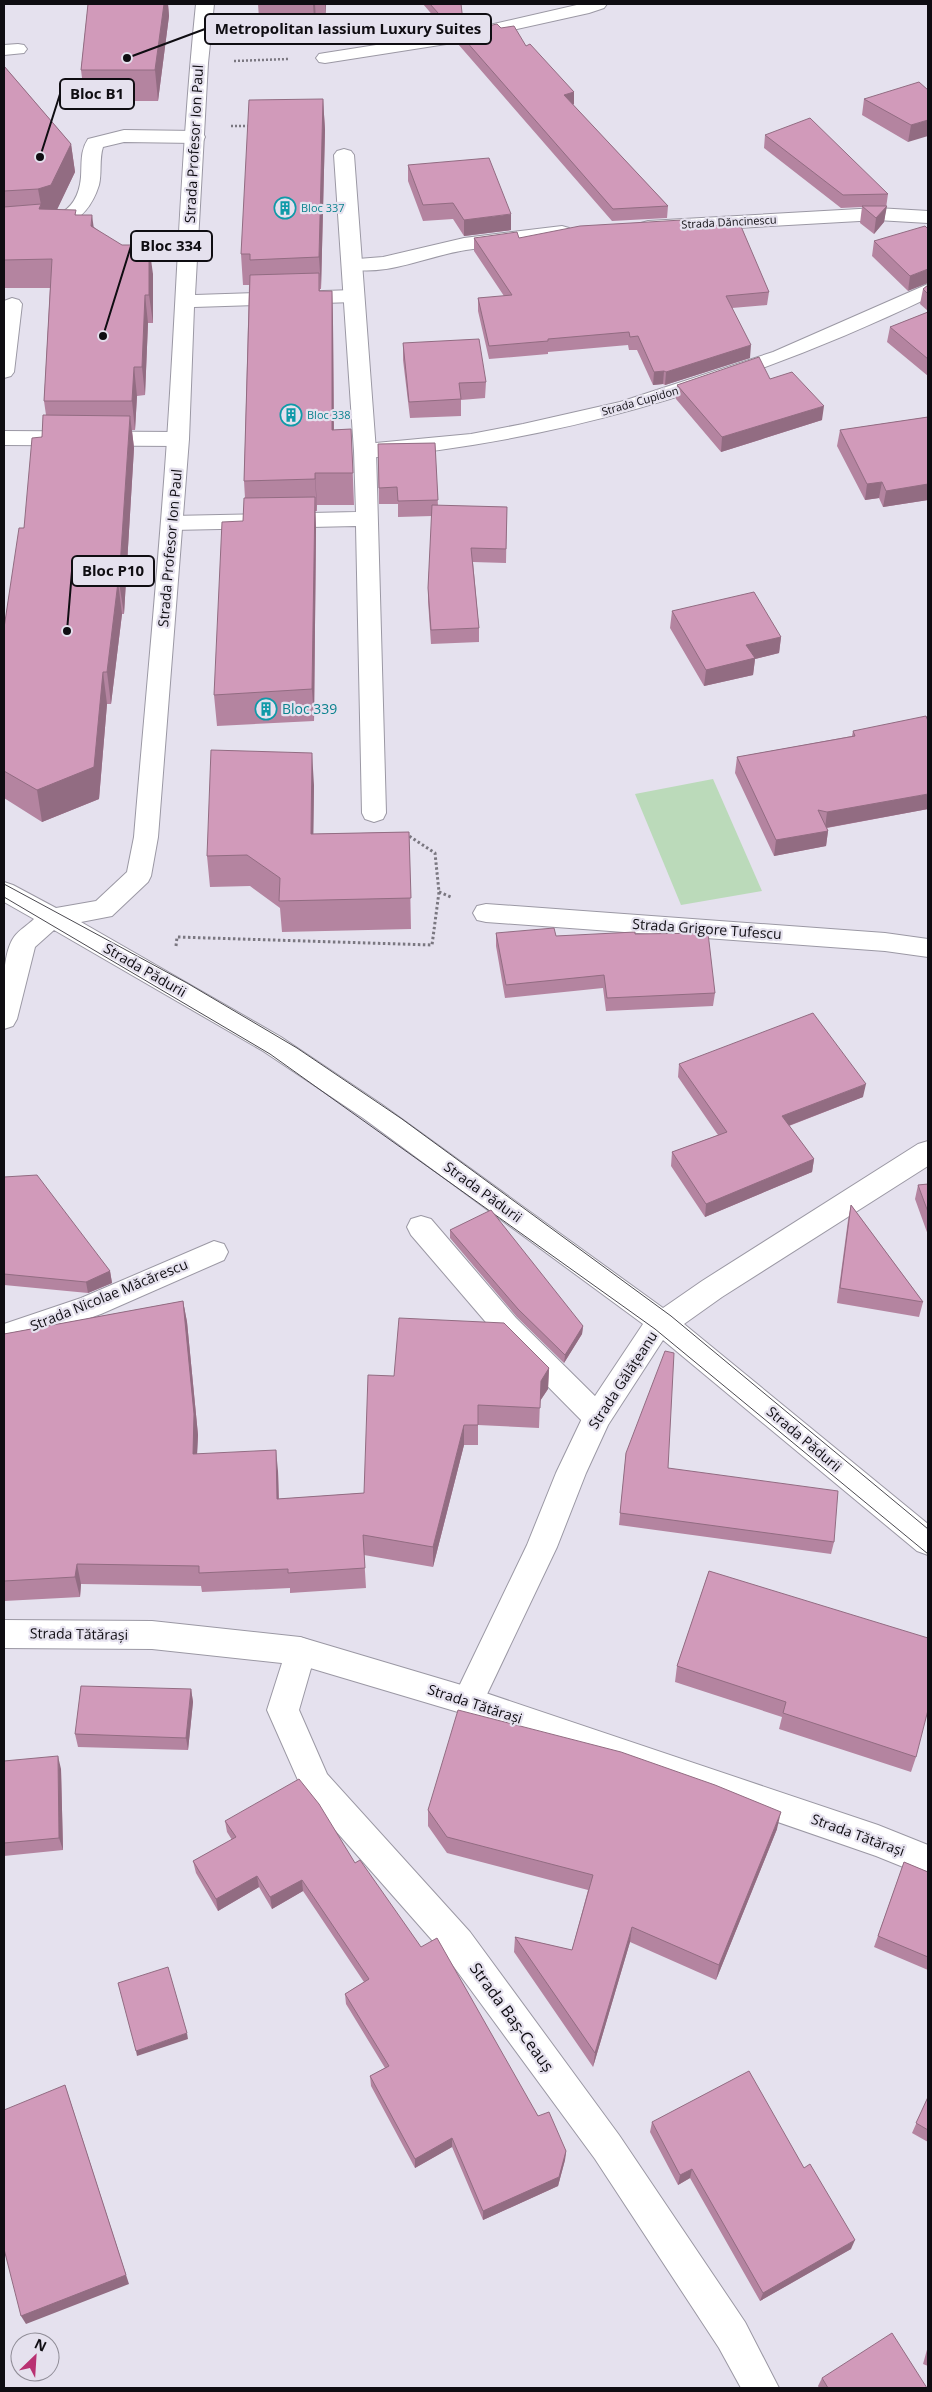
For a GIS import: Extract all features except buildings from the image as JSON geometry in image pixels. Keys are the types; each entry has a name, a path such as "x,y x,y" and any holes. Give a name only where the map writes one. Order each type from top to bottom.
{"street":[{"name":"Strada Profesor Ion Paul","path":"4,1019 23,943 52,918 103,908 139,876 146,837 172,523 199,63 205,4"},
{"path":"325,58 459,37 598,4"},
{"path":"4,228 56,224 75,213 89,184 90,154 96,143 124,136 196,132"},
{"path":"344,155 365,452 374,813"},
{"name":"Strada Dăncinescu","path":"626,228 877,214 928,217"},
{"path":"352,264 383,263 464,244 578,231"},
{"name":"Strada Cupidon","path":"365,452 466,441 570,421 649,400 781,356 928,290"},
{"path":"184,301 354,296"},
{"path":"4,372 12,304"},
{"path":"4,438 178,438"},
{"path":"172,523 366,519"},
{"name":"Strada Pădurii","path":"4,891 144,968 295,1059 372,1111 663,1323 928,1542"},
{"name":"Strada Grigore Tufescu","path":"486,913 885,942 928,948"},
{"name":"Strada Gălățeanu","path":"468,1700 542,1547 571,1473 597,1417 655,1329 712,1288 928,1152"},
{"path":"421,1227 506,1326 597,1417"},
{"name":"Strada Nicolae Măcărescu","path":"4,1336 92,1306 214,1252"},
{"name":"Strada Tătărași","path":"4,1634 152,1636 300,1651 468,1700 878,1841 928,1861"},
{"name":"Strada Baș-Ceauș","path":"300,1651 283,1710 316,1785 469,1959 607,2147 732,2335 762,2388"}],"path":[{"path":"199,63 325,58"},
{"path":"196,132 254,126"},
{"path":"177,937 432,945 439,892 435,853 374,813"}],"green space":[{"path":"713,779 762,891 681,905 635,794"}],"tram line":[{"path":"4,884 187,983 297,1048 402,1119 671,1316 928,1529"},
{"path":"4,897 270,1054 655,1329 928,1554"}],"place":[{"name":"Metropolitan Iassium Luxury Suites","path":"127,58"},
{"name":"Bloc B1","path":"40,157"},
{"name":"Bloc 337","path":"285,208"},
{"name":"Bloc 334","path":"103,336"},
{"name":"Bloc 338","path":"291,415"},
{"name":"Bloc P10","path":"67,631"},
{"name":"Bloc 339","path":"266,709"}]}
